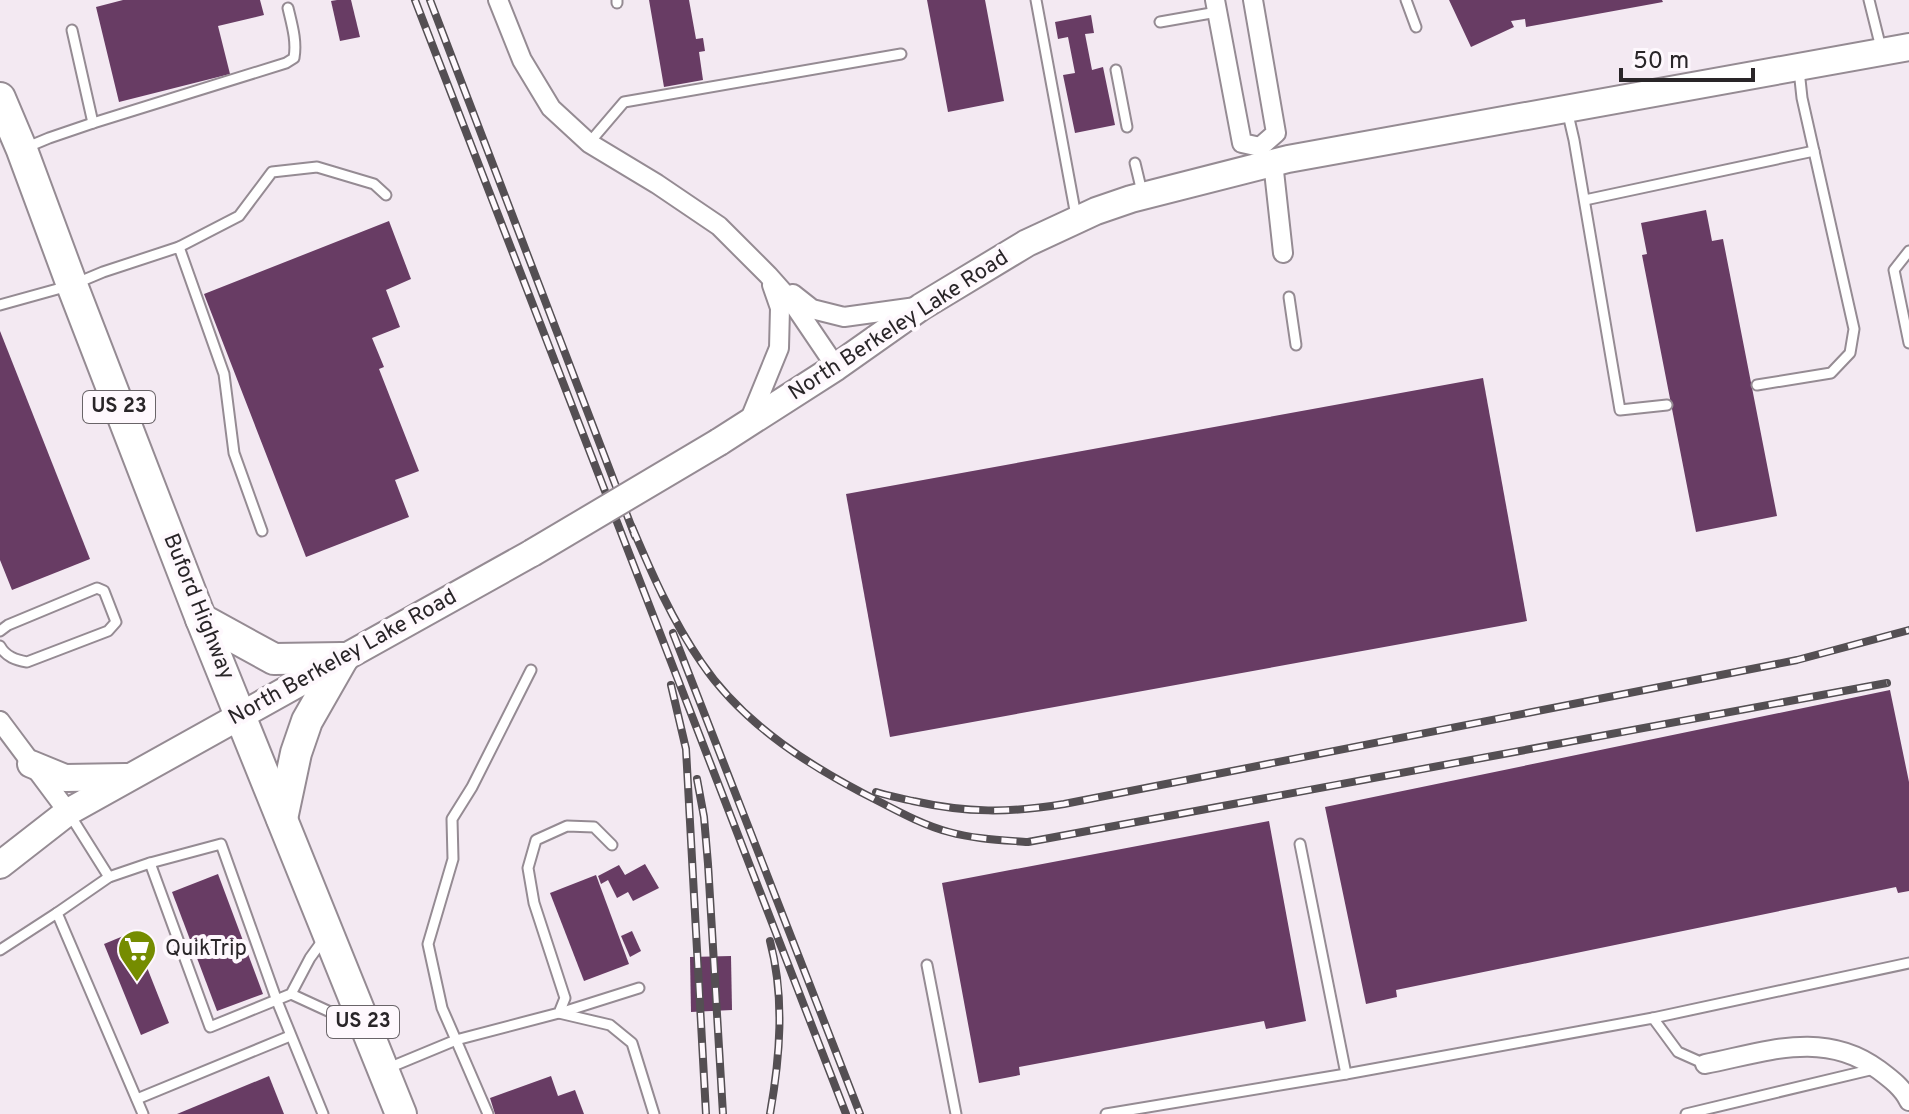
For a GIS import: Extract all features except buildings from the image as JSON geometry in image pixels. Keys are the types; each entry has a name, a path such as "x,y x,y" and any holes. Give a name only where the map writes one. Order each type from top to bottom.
{"main road":[{"name":"Buford Highway","path":"0,98 201,619 399,1113"},
{"path":"201,619 274,659 343,658"},
{"path":"282,819 296,753 307,721 343,658"}],"street":[{"path":"498,0 522,60 551,108 589,143 719,226 792,302 836,367"},
{"path":"1253,0 1276,133 1266,158 1283,253"},
{"path":"1216,6 1242,143 1266,158"},
{"name":"North Berkeley Lake Road","path":"0,865 68,812 532,553 747,425 921,307 1027,243 1096,211 1266,158 1909,47"},
{"path":"768,275 812,309 844,317 921,307"},
{"path":"747,425 779,348 780,308 768,275"},
{"path":"0,721 68,812"},
{"path":"31,764 65,778 130,777"},
{"path":"1705,1064 1805,1045 1829,1048 1859,1056 1894,1082 1909,1101"}],"lane":[{"path":"1036,0 1077,220"},
{"path":"1406,0 1416,27"},
{"path":"1869,0 1881,52"},
{"path":"1160,22 1216,6"},
{"path":"22,150 93,123 286,63 294,58 295,53 288,8"},
{"path":"72,30 93,123"},
{"path":"589,143 624,102 901,54"},
{"path":"1757,385 1831,373 1850,353 1854,329 1802,98 1798,66"},
{"path":"1116,70 1127,127"},
{"path":"1566,108 1585,200 1620,410 1667,405"},
{"path":"1585,200 1814,151"},
{"path":"1135,163 1143,195"},
{"path":"0,305 72,285 179,247 239,216 272,172 317,167 374,184 386,195"},
{"path":"179,247 224,374 234,453 262,531"},
{"path":"1909,251 1894,270 1909,343"},
{"path":"1289,297 1296,345"},
{"path":"0,631 97,588 104,591 116,622 108,631 27,662 14,660 0,646"},
{"path":"488,1114 442,1008 428,944 453,859 452,819 472,787 531,670"},
{"path":"68,812 109,877"},
{"path":"559,1013 565,998 534,903 528,868 536,840 567,826 594,827 612,845"},
{"path":"0,950 109,877 221,844 290,1036 323,1114"},
{"path":"1300,844 1346,1074"},
{"path":"150,863 210,1027 291,994 310,958 328,934"},
{"path":"57,913 143,1114"},
{"path":"1106,1114 1653,1018 1909,963"},
{"path":"927,965 956,1114"},
{"path":"383,1071 456,1040 639,988"},
{"path":"291,994 328,1011 361,1018"},
{"path":"559,1013 610,1025 632,1043 654,1114"},
{"path":"1653,1018 1678,1052 1705,1064"},
{"path":"137,1099 290,1036"},
{"path":"1686,1114 1877,1068"}],"railway":[{"path":"415,0 846,1114"},
{"path":"430,0 635,536"},
{"path":"632,527 663,596 701,662 718,685 759,726 806,760 856,790 923,823 978,838 1028,842 1887,683"},
{"path":"876,792 970,810 1025,809 1064,804 1797,660 1909,630"},
{"path":"673,633 860,1114"},
{"path":"671,685 686,749 706,1114"},
{"path":"697,779 708,864 723,1114"},
{"path":"770,941 778,984 779,1028 770,1114"}],"place":[{"name":"QuikTrip","path":"137,983"}]}
